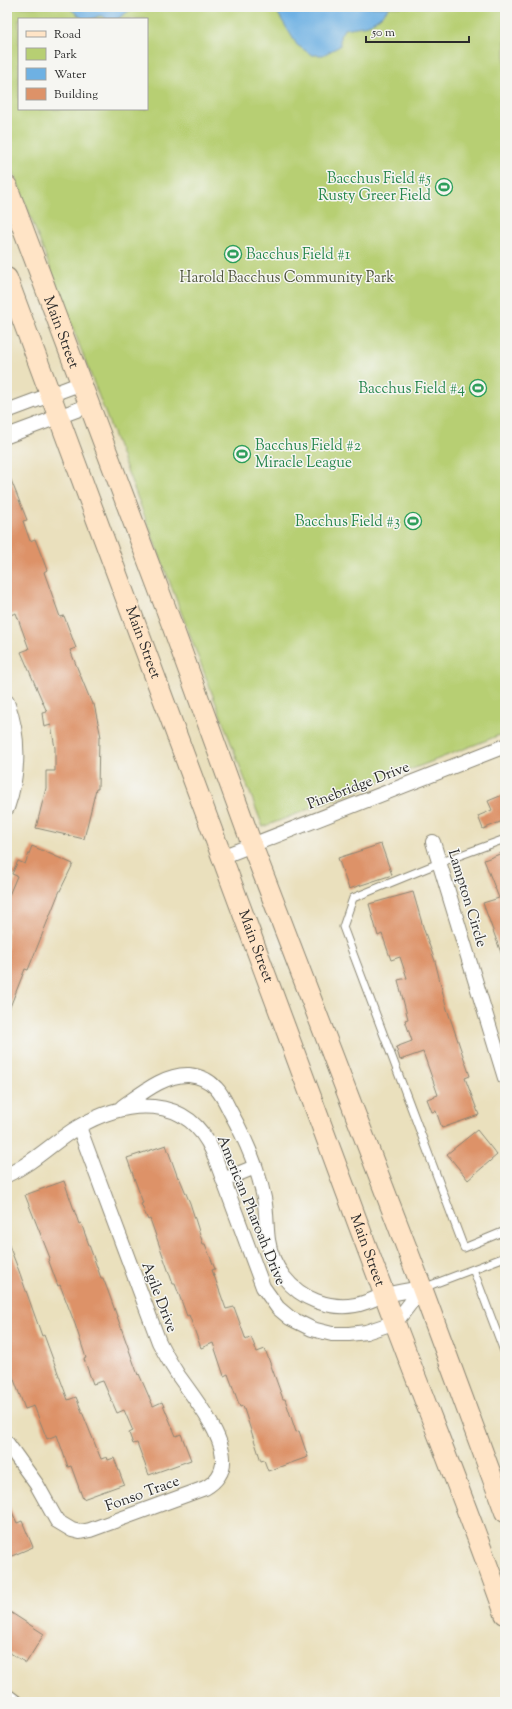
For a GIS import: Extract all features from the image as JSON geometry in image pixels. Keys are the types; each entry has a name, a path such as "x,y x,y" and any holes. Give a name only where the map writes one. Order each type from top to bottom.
{"main road":[{"name":"Main Street","path":"7,186 175,632 252,845 422,1288 505,1512"},
{"name":"Main Street","path":"7,278 52,394 385,1295 476,1532 505,1614"}],"street":[{"path":"7,411 82,383"},
{"path":"7,436 90,405"},
{"path":"7,702 14,726 16,752 13,787 7,808"},
{"name":"Pinebridge Drive","path":"224,856 505,746"},
{"name":"Lampton Circle","path":"433,842 505,1078"},
{"name":"American Pharoah Drive","path":"7,1175 32,1162 79,1127 117,1110 156,1084 183,1075 200,1077 211,1083 221,1095 244,1137 265,1200 270,1251 276,1266 291,1285 312,1299 329,1305 339,1306 357,1304 385,1295 422,1288"},
{"name":"American Pharoah Drive","path":"117,1110 142,1106 171,1110 189,1120 200,1130 210,1144 263,1287 271,1299 285,1314 312,1329 339,1334 366,1332 396,1322"},
{"name":"Agile Drive","path":"79,1127 159,1342 168,1359 199,1404 217,1438 223,1453 223,1464 221,1471"},
{"path":"223,1180 255,1167"},
{"path":"396,1322 422,1288"},
{"name":"Fonso Trace","path":"7,1443 37,1485 55,1518 68,1529 80,1532 90,1530 205,1488 214,1481 221,1471"},
{"path":"7,1696 15,1702"}],"lane":[{"path":"505,839 439,863 353,898 343,927 464,1248 505,1231"},
{"path":"422,1288 505,1257"},
{"path":"473,1269 505,1354"}],"green space":[{"name":"Harold Bacchus Community Park","path":"7,7 505,7 505,733 263,827 7,155"}],"water":[{"path":"68,7 135,7 118,18 106,18 103,16 98,16 95,18 82,18"},
{"path":"265,7 390,7 380,17 368,25 344,29 340,36 340,46 323,55 312,55 297,45 277,12"}],"building":[{"path":"7,470 27,520 23,521 30,541 35,539 47,570 44,572 60,617 64,616 76,648 70,650 92,704 94,704 101,737 99,737 98,789 96,789 84,839 36,828 46,788 46,771 55,771 55,748 51,725 44,727 42,713 47,712 21,652 29,649 16,613 7,616"},
{"path":"505,794 505,820 483,829 478,816 492,810 488,801"},
{"path":"381,844 392,875 349,889 338,858"},
{"path":"32,846 73,864 58,895 28,970 25,969 8,1012 7,900 17,876 12,874 18,861 25,864"},
{"path":"505,852 504,961 483,903 499,898 484,860"},
{"path":"413,892 435,961 446,1006 470,1076 465,1078 479,1115 442,1128 436,1111 432,1112 427,1099 438,1095 423,1052 400,1060 396,1047 412,1041 405,1020 408,1019 398,980 407,978 400,957 391,960 382,934 378,936 369,904"},
{"path":"477,1130 497,1155 468,1180 447,1154"},
{"path":"166,1145 178,1178 179,1177 190,1203 203,1244 205,1244 215,1269 212,1270 226,1309 234,1307 246,1340 251,1337 257,1352 265,1349 283,1399 285,1399 296,1432 299,1431 308,1457 268,1471 264,1460 261,1461 243,1406 240,1407 228,1374 224,1376 213,1343 201,1348 189,1315 187,1316 175,1284 173,1284 150,1219 148,1220 141,1204 143,1203 127,1158"},
{"path":"64,1181 79,1224 81,1223 101,1278 103,1278 108,1291 138,1375 139,1374 153,1406 162,1402 176,1436 181,1434 191,1460 149,1475 137,1443 133,1444 129,1433 133,1431 124,1410 117,1413 103,1381 93,1384 84,1359 86,1358 75,1324 60,1285 58,1286 48,1259 50,1258 25,1195"},
{"path":"7,1243 68,1400 76,1397 101,1459 107,1457 108,1460 114,1458 124,1484 83,1499 71,1466 68,1467 57,1435 47,1439 34,1406 25,1409 7,1361"},
{"path":"7,1501 17,1523 22,1521 33,1547 7,1558"},
{"path":"7,1610 44,1634 26,1663 7,1651"}],"place":[{"name":"Bacchus Field #5 Rusty Greer Field","path":"444,187"},
{"name":"Bacchus Field #1","path":"233,254"},
{"name":"Bacchus Field #4","path":"478,388"},
{"name":"Bacchus Field #2 Miracle League","path":"242,454"},
{"name":"Bacchus Field #3","path":"413,521"}]}
